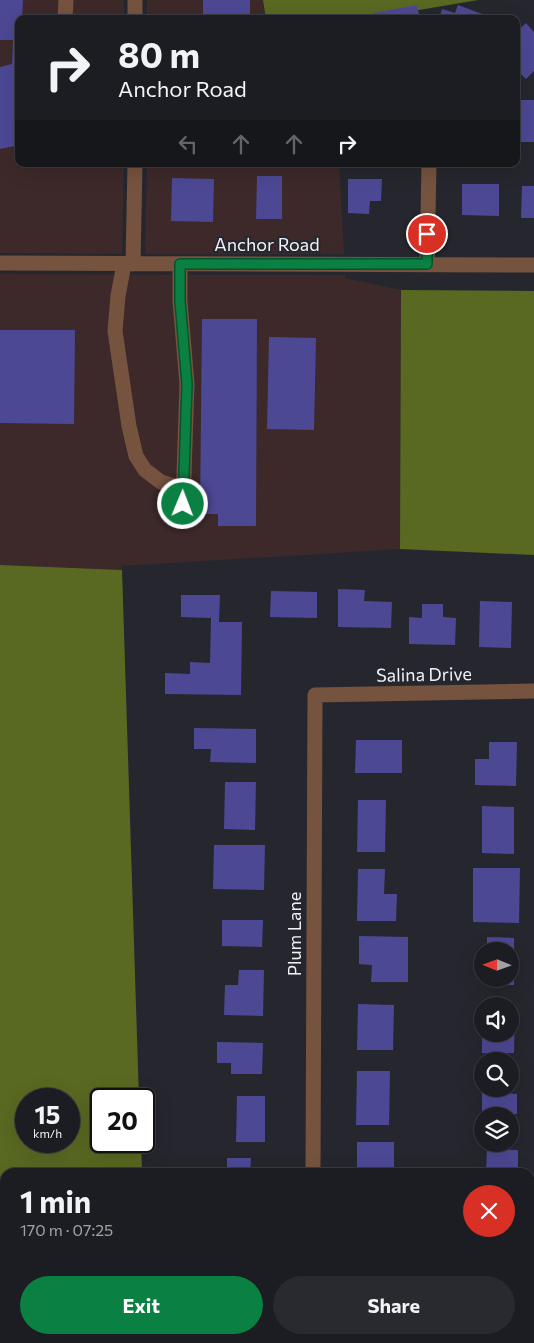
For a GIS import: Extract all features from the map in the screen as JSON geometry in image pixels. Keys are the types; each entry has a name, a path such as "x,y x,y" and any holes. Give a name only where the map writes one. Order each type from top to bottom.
{"street":[{"path":"65,15 66,0"},
{"path":"135,0 135,15"},
{"path":"135,167 129,264 118,296 115,331 129,426 136,456 145,470 161,482 184,488"},
{"path":"427,264 428,167"},
{"name":"Anchor Road","path":"0,263 534,265"},
{"path":"180,264 180,301 187,384 183,504"},
{"name":"Salina Drive","path":"315,695 534,691"},
{"name":"Plum Lane","path":"313,1168 315,695"}],"shaded area":[{"path":"0,0 124,0 124,15 15,15 15,167 124,167 122,254 0,253"},
{"path":"147,0 263,0 265,15 147,15"},
{"path":"147,167 339,167 344,254 145,254"},
{"path":"0,274 345,275 345,278 401,290 400,549 122,566 122,570 0,565"}],"green space":[{"path":"263,0 478,0 390,15 265,15"},
{"path":"401,290 534,291 534,555 400,549"},
{"path":"0,565 122,570 139,1088 90,1088 90,1153 141,1153 142,1168 0,1168"}],"building":[{"path":"0,0 23,0 22,15 15,15 15,146 0,149 0,67 12,64 13,40 0,40"},
{"path":"203,0 250,0 250,15 203,15"},
{"path":"417,5 419,15 373,15 373,13"},
{"path":"458,5 485,15 440,15 442,9 455,13"},
{"path":"526,23 534,32 534,71 526,79 520,73 520,28"},
{"path":"520,100 534,100 534,142 520,142"},
{"path":"257,176 282,176 282,219 256,219"},
{"path":"172,178 214,179 213,222 171,221"},
{"path":"348,179 382,179 381,201 370,201 369,214 348,213"},
{"path":"462,184 499,184 499,216 462,215"},
{"path":"522,186 534,186 534,218 521,218"},
{"path":"202,319 257,319 256,526 218,526 218,514 200,514"},
{"path":"0,330 75,330 74,424 0,423"},
{"path":"269,337 316,338 314,430 267,429"},
{"path":"338,589 365,590 364,601 392,602 391,628 338,627"},
{"path":"271,591 317,592 317,618 270,617"},
{"path":"181,595 220,595 219,622 242,622 241,695 165,694 165,673 190,674 190,662 210,663 211,618 181,617"},
{"path":"480,601 512,602 511,648 479,647"},
{"path":"422,604 443,604 443,617 456,618 455,645 409,644 409,617 422,618"},
{"path":"194,728 256,729 256,763 210,762 211,749 194,749"},
{"path":"356,740 402,740 402,773 355,773"},
{"path":"489,742 517,742 516,786 475,785 475,759 489,759"},
{"path":"225,782 256,782 255,830 224,829"},
{"path":"358,800 386,800 385,852 357,852"},
{"path":"482,806 514,807 514,854 482,853"},
{"path":"214,845 265,845 264,890 213,889"},
{"path":"473,868 520,868 519,923 473,922"},
{"path":"358,869 385,869 384,894 397,894 396,921 357,921"},
{"path":"222,920 263,920 262,947 222,946"},
{"path":"359,936 408,937 408,982 371,982 372,965 359,964"},
{"path":"487,937 514,938 514,942 487,942"},
{"path":"239,970 264,970 263,1016 224,1015 225,985 238,985"},
{"path":"358,1004 394,1005 393,1050 357,1050"},
{"path":"217,1042 263,1043 262,1074 231,1074 231,1063 217,1063"},
{"path":"482,1042 514,1042 514,1052 482,1052"},
{"path":"357,1071 390,1071 389,1125 356,1125"},
{"path":"237,1096 265,1096 265,1142 236,1142"},
{"path":"482,1097 517,1097 517,1107 482,1107"},
{"path":"357,1142 394,1142 394,1168 357,1168"},
{"path":"487,1152 518,1152 518,1168 486,1168"},
{"path":"227,1158 251,1158 250,1168 227,1168"}],"route":[{"path":"183,504 187,384 180,301 180,264 427,264 427,234"}]}
